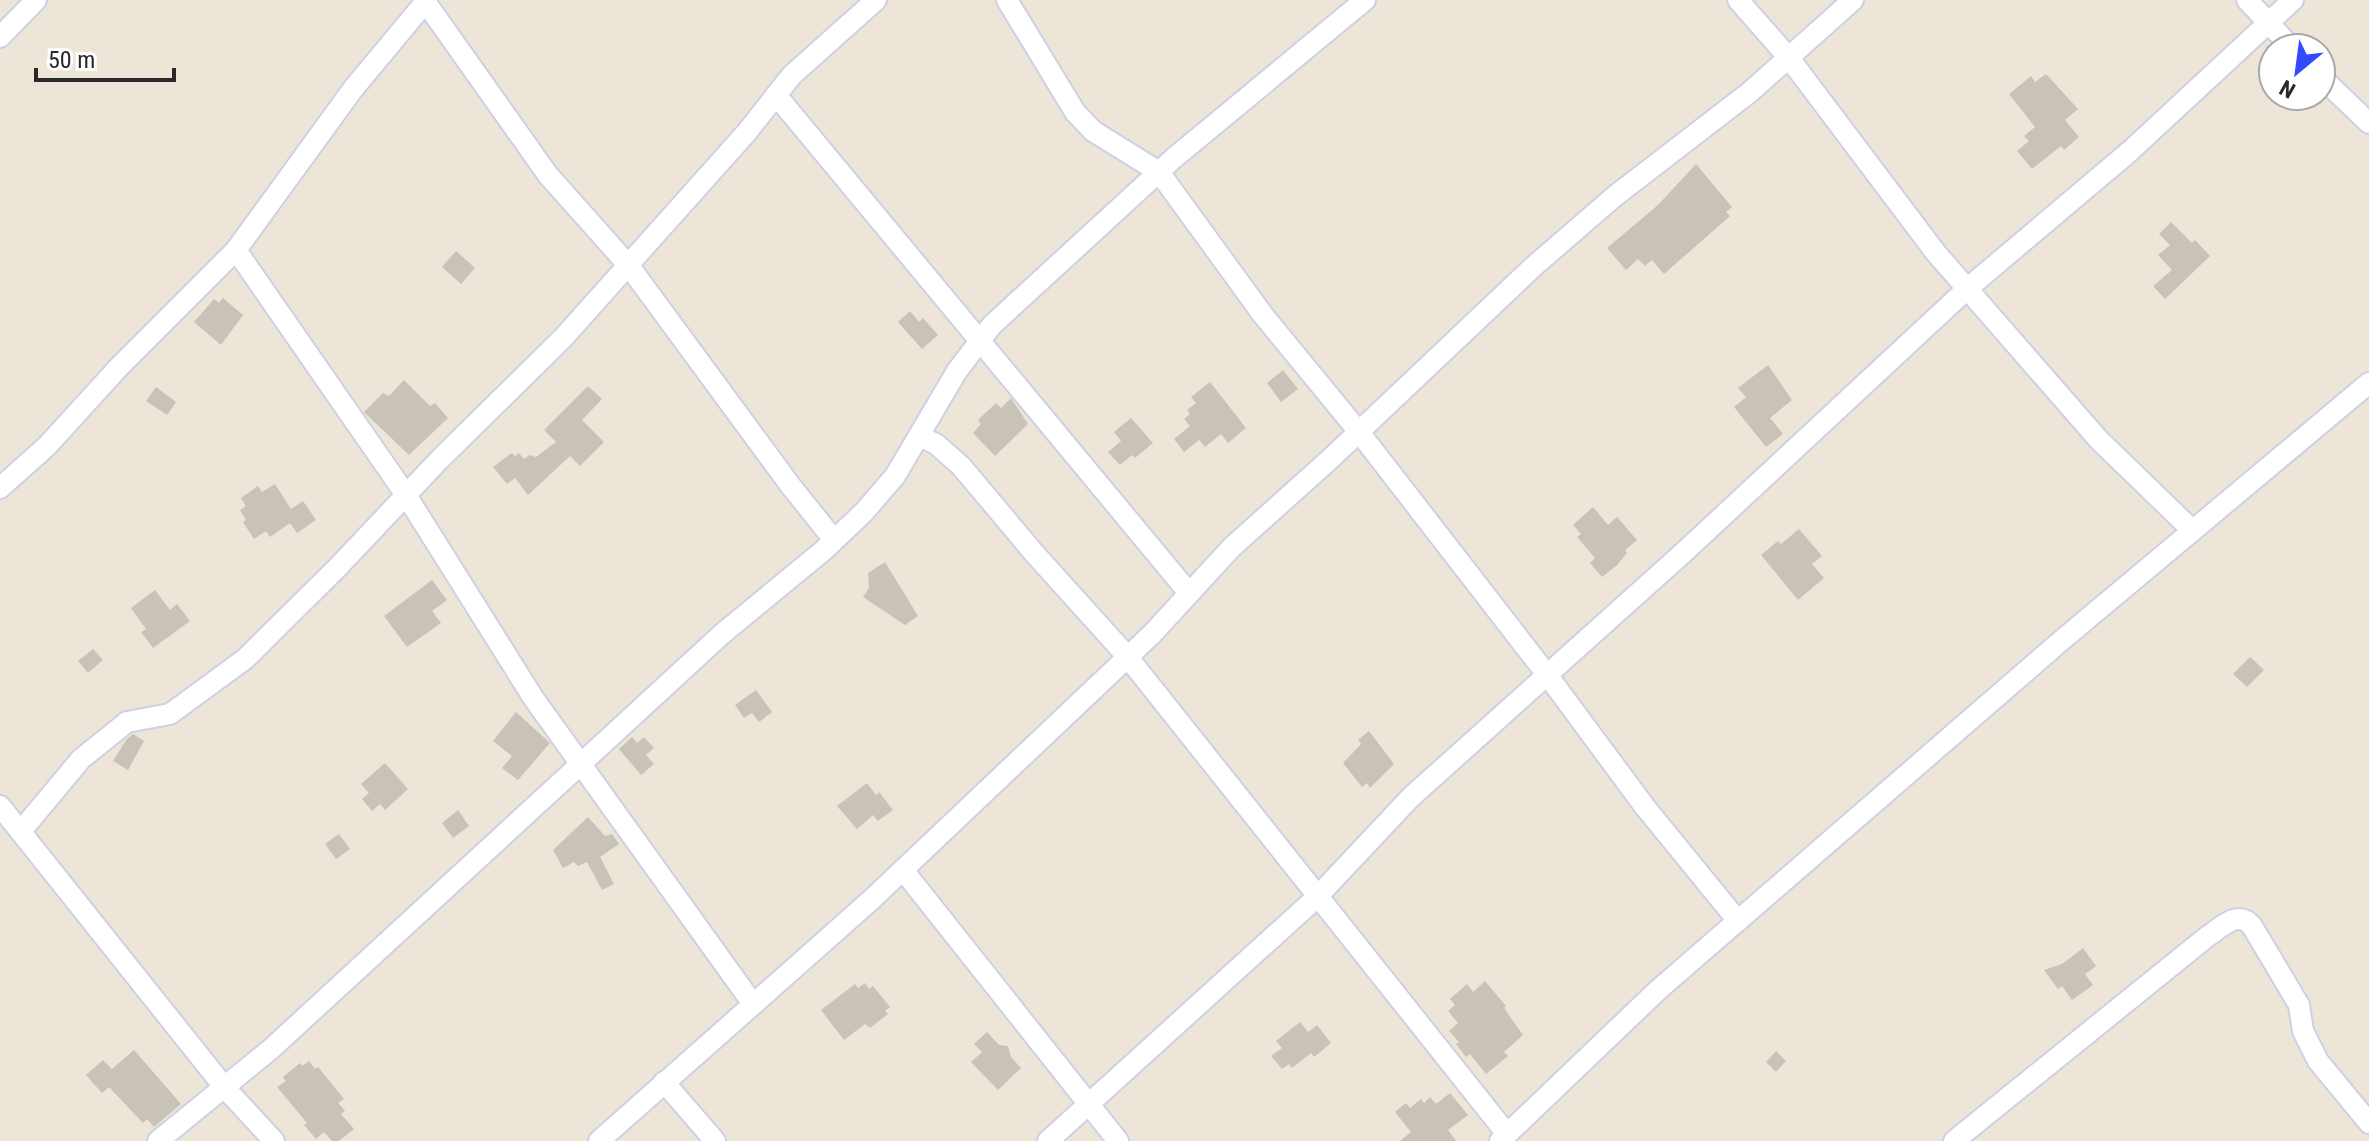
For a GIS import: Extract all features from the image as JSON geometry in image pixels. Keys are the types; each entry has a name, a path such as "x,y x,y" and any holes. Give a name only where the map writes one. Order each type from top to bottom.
{"street":[{"path":"0,37 36,0"},
{"path":"21,831 81,759 127,722 170,714 245,659 563,338 747,132 792,75 876,0"},
{"path":"1007,0 1070,105 1086,125 1159,172 1263,315 1359,432 1645,807 1738,921"},
{"path":"158,1141 225,1088 722,634 864,512 895,476 978,340 1159,172 1365,0"},
{"path":"1738,0 1789,58 1936,253 2099,440 2192,530"},
{"path":"599,1141 903,870 1126,655 1152,634 1232,547 1533,267 1615,196 1750,92 1853,0"},
{"path":"2247,0 2277,32"},
{"path":"1048,1141 1317,897 1411,797 1548,676 1968,288 2129,152 2293,0"},
{"path":"0,488 47,446 119,367 236,250 353,89 426,1 548,175 629,266 834,540"},
{"path":"2337,92 2369,123"},
{"path":"776,95 1189,593"},
{"path":"236,250 406,495 534,699 753,1004"},
{"path":"919,436 936,444 961,466 1126,655 1503,1138 1658,990 2192,530 2369,383"},
{"path":"0,806 225,1088 274,1141"},
{"path":"903,870 1118,1141"},
{"path":"1954,1141 2208,936 2232,920 2241,918 2248,921 2257,933 2287,982 2299,1005 2303,1031 2318,1061 2369,1123"},
{"path":"664,1082 715,1141"}],"building":[{"path":"2046,74 2078,109 2065,120 2079,137 2064,150 2061,146 2032,169 2017,151 2029,141 2024,136 2035,127 2009,94 2031,76 2035,82"},
{"path":"1696,164 1732,207 1726,212 1730,216 1664,274 1652,260 1645,266 1638,259 1626,270 1607,248 1658,205"},
{"path":"2171,222 2210,256 2165,299 2153,286 2172,270 2158,255 2170,245 2159,234"},
{"path":"456,251 475,268 461,284 442,267"},
{"path":"223,298 243,315 221,345 194,322 214,299 219,303"},
{"path":"910,311 919,322 923,318 938,335 922,349 898,322"},
{"path":"1768,365 1792,400 1770,418 1783,434 1766,447 1734,407 1746,397 1738,388"},
{"path":"1283,370 1298,389 1281,402 1267,383"},
{"path":"404,380 430,406 435,403 448,418 409,455 364,412 383,393 389,396"},
{"path":"1210,382 1246,428 1228,443 1221,434 1205,447 1199,440 1184,452 1174,439 1190,426 1184,419 1190,414 1187,410 1196,403 1191,397"},
{"path":"588,386 602,399 582,420 604,442 580,466 570,456 528,495 515,478 507,484 493,467 512,453 515,456 519,453 524,459 530,455 536,457 556,442 544,430"},
{"path":"156,387 176,402 167,415 146,401"},
{"path":"1011,398 1028,424 995,456 973,433 981,424 978,420 996,403 1001,408"},
{"path":"1131,418 1153,443 1135,458 1132,455 1120,465 1108,452 1121,441 1114,432"},
{"path":"275,484 291,509 303,501 316,520 297,533 290,523 270,537 266,531 254,539 243,522 246,520 240,510 246,506 241,498 258,486 262,492"},
{"path":"1593,507 1608,525 1617,517 1637,540 1625,550 1627,553 1617,565 1602,577 1590,563 1595,558 1577,537 1581,534 1573,525"},
{"path":"1799,529 1822,556 1812,564 1824,578 1798,600 1761,555"},
{"path":"885,562 918,616 905,625 863,597 869,588 868,573"},
{"path":"432,580 447,600 432,611 441,623 407,647 384,616"},
{"path":"155,590 170,610 177,604 190,621 153,648 141,632 146,629 131,608"},
{"path":"93,649 103,660 88,673 78,661"},
{"path":"2250,657 2264,670 2247,687 2233,674"},
{"path":"756,690 772,712 759,722 752,713 744,718 735,705"},
{"path":"516,712 550,743 518,780 502,768 512,756 493,741"},
{"path":"1369,731 1394,764 1370,788 1367,783 1362,787 1343,763 1361,744 1358,740"},
{"path":"133,734 144,741 128,770 113,761"},
{"path":"632,737 637,743 644,737 654,748 646,755 654,764 641,775 619,749"},
{"path":"385,763 408,789 385,810 380,804 372,811 362,799 369,793 361,784"},
{"path":"867,783 876,795 879,792 893,810 878,821 873,815 857,829 837,806"},
{"path":"458,810 469,826 453,838 442,823"},
{"path":"588,817 605,836 612,834 619,844 600,857 614,884 602,890 587,862 578,866 574,862 563,868 553,850"},
{"path":"339,834 350,849 336,859 325,844"},
{"path":"2083,948 2096,966 2085,974 2093,985 2072,1000 2062,986 2058,989 2044,970 2062,964"},
{"path":"1485,981 1506,1006 1504,1008 1523,1035 1504,1052 1508,1056 1486,1074 1470,1054 1466,1057 1456,1044 1459,1042 1449,1031 1458,1023 1448,1011 1455,1005 1450,999 1467,984 1473,992"},
{"path":"865,983 869,989 873,986 890,1007 885,1011 888,1014 870,1028 865,1024 844,1040 821,1010 855,984 858,988"},
{"path":"1300,1022 1308,1032 1317,1025 1331,1043 1314,1057 1311,1053 1292,1068 1289,1064 1282,1069 1271,1056 1282,1048 1276,1041"},
{"path":"987,1032 999,1045 1008,1046 1011,1057 1021,1068 998,1090 971,1062 982,1052 974,1044"},
{"path":"134,1050 181,1104 154,1127 147,1119 143,1123 109,1087 102,1093 86,1075 103,1060 112,1069"},
{"path":"1776,1051 1786,1061 1776,1072 1766,1062"},
{"path":"309,1061 315,1069 318,1067 344,1099 338,1103 345,1111 341,1114 354,1129 339,1141 332,1141 324,1132 316,1139 304,1125 307,1123 277,1087 286,1081 283,1077 300,1063 302,1066"},
{"path":"1450,1093 1468,1115 1448,1130 1456,1141 1400,1141 1411,1132 1395,1112 1406,1103 1410,1108 1421,1099 1424,1103 1430,1097 1436,1104"}]}
